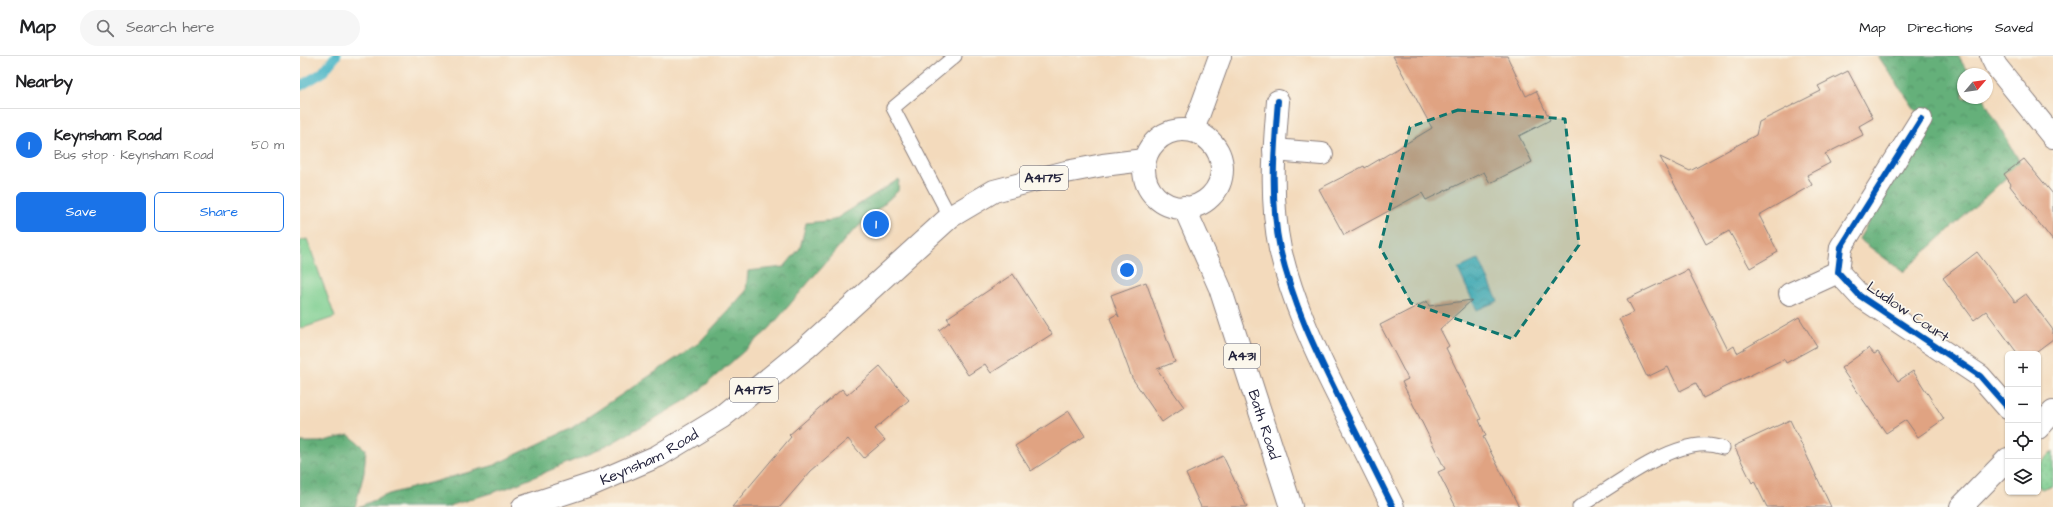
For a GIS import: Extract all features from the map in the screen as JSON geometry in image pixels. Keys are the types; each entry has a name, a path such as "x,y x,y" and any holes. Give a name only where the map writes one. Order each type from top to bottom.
{"main road":[{"path":"1193,130 1220,56"},
{"path":"1991,56 1996,66 2053,137"},
{"path":"1278,101 1274,150 1274,193 1280,247 1293,298 1307,334 1393,507"},
{"path":"1790,294 1838,272 1841,247 1921,119"},
{"path":"1179,129 1193,130 1212,142 1220,154 1223,168 1221,181 1214,193 1207,200 1194,207 1176,208 1164,203 1154,196 1147,184 1144,174 1144,160 1148,149 1162,135 1179,129"},
{"path":"1274,150 1322,154"},
{"name":"Keynsham Road","path":"523,507 593,484 658,456 722,417 806,348 950,217 994,191 1102,164 1144,160"},
{"name":"Bath Road","path":"1184,207 1220,288 1291,507"},
{"name":"Ludlow Court","path":"1838,272 1860,296 1980,376 2005,405"},
{"path":"2041,425 2053,412"},
{"path":"1964,506 2005,462"}],"lane":[{"path":"950,217 893,108 955,56"},
{"path":"1579,507 1666,455 1699,446 1708,445 1724,448"}],"highlighted area":[{"path":"1458,110 1565,119 1579,245 1513,339 1411,303 1380,247 1410,127"}],"green space":[{"path":"1878,56 1958,56 1965,68 1957,68 1957,104 1986,104 2021,164 1903,272 1859,239 1887,190 1930,131"},
{"path":"899,179 898,191 848,236 769,329 693,396 601,449 510,487 446,507 358,507 389,494 492,466 570,429 699,343 746,291 748,271 784,267 800,248 806,223 834,220"},
{"path":"307,239 335,317 300,329 300,241"},
{"path":"349,435 366,449 364,473 355,507 300,507 300,442 320,442"},
{"path":"2053,451 2053,485 2042,489 2041,488 2041,463"}],"water":[{"path":"1479,259 1498,301 1477,310 1458,269"}],"building":[{"path":"1393,56 1507,56 1526,96 1536,91 1550,120 1519,136 1532,162 1490,183 1484,172 1426,200 1422,193 1344,235 1319,189 1364,166 1365,168 1432,128"},
{"path":"1848,71 1873,118 1859,126 1863,135 1825,154 1830,163 1807,175 1812,185 1759,215 1778,252 1750,268 1729,231 1706,244 1660,157 1690,171 1756,135 1759,122 1821,91 1818,86"},
{"path":"2024,159 2053,194 2053,241 2010,186 2011,184 2004,174"},
{"path":"1977,252 2015,302 2026,294 2053,330 2053,339 2037,351 2016,351 1986,311 1974,320 1943,278"},
{"path":"1688,270 1728,350 1734,346 1737,353 1799,317 1817,346 1786,363 1784,359 1703,398 1696,383 1680,391 1668,367 1647,377 1619,319 1634,312 1627,299"},
{"path":"1013,274 1052,334 991,373 985,364 968,375 939,330 950,322 947,318"},
{"path":"1146,282 1175,362 1157,369 1184,407 1162,422 1132,378 1110,318 1117,314 1119,317 1111,295"},
{"path":"1472,300 1440,329 1449,346 1446,348 1481,419 1479,420 1486,436 1483,437 1519,507 1456,507 1438,472 1445,469 1402,382 1408,379 1380,325 1427,301 1429,306"},
{"path":"1869,348 1874,354 1878,352 1898,381 1913,371 1944,419 1918,437 1906,420 1886,433 1841,368"},
{"path":"880,366 909,400 875,429 885,440 864,458 848,439 811,471 780,507 732,507 791,437 789,435 842,389 847,395"},
{"path":"1069,411 1085,436 1031,471 1015,446"},
{"path":"1790,420 1831,507 1767,507 1754,481 1752,483 1734,446"},
{"path":"1223,456 1247,507 1201,507 1186,474"}],"waterway":[{"path":"300,86 322,73 336,56"}],"cycle path":[{"path":"1278,101 1274,156 1274,193 1277,231 1285,269 1298,307 1313,343 1393,507"},
{"path":"1921,119 1841,247 1838,272 1860,296 1980,376 2005,405"}],"place":[{"name":"Keynsham Road","path":"876,224"}]}
